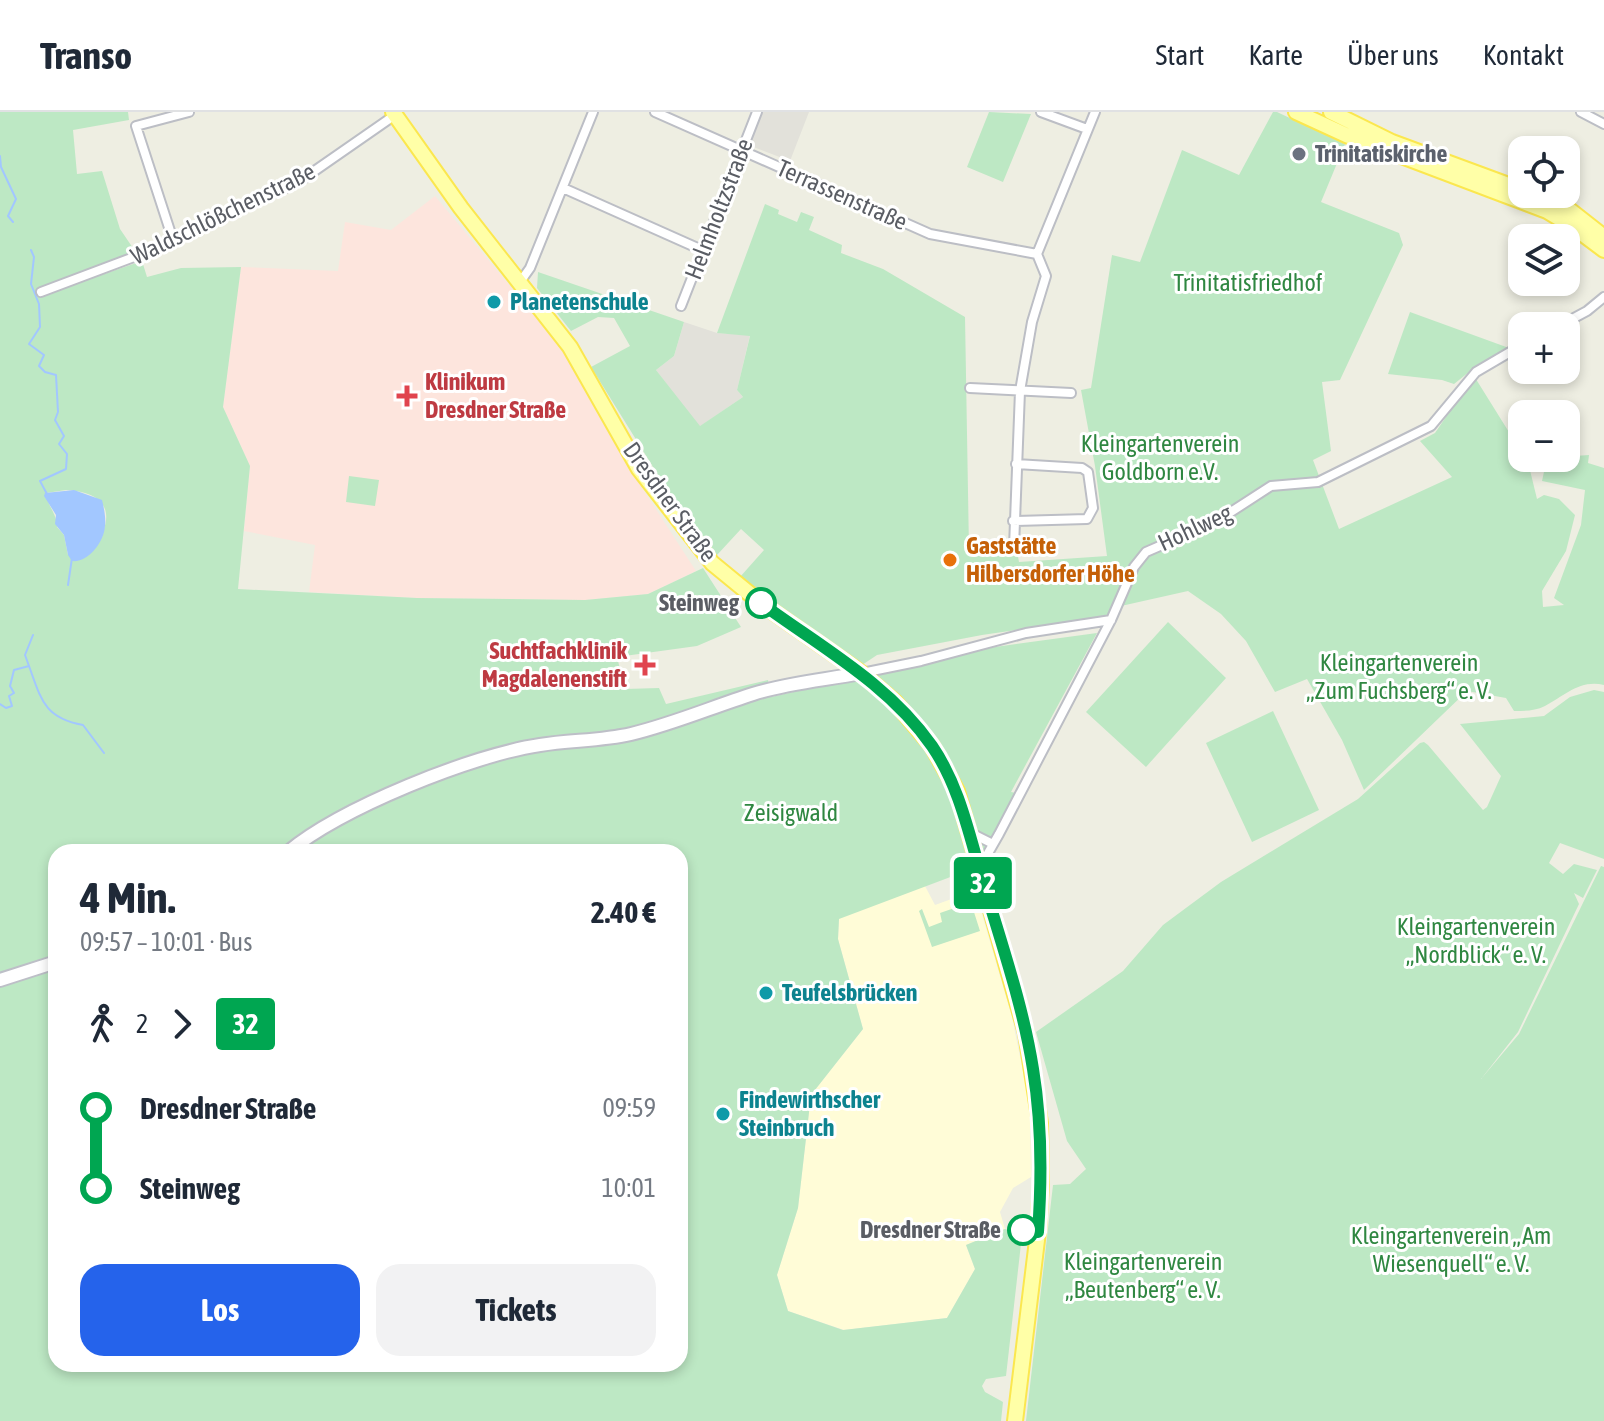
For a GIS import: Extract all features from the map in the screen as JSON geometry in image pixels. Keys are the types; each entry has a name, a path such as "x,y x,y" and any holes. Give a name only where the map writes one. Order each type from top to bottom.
{"main road":[{"path":"1296,112 1346,135 1547,211 1604,250"},
{"path":"1331,112 1392,142 1508,185"},
{"name":"Dresdner Straße","path":"394,114 461,208 570,347 639,469 712,563 764,605 861,673 895,702 932,746 957,791 1026,1033 1040,1123 1038,1232 1015,1421"},
{"path":"1564,208 1604,237"}],"street":[{"path":"173,240 136,126 189,112"},
{"path":"520,282 529,270 593,112"},
{"name":"Terrassenstraße","path":"655,112 930,234 1037,254"},
{"name":"Helmholtzstraße","path":"681,306 757,112"},
{"path":"1041,112 1087,129"},
{"path":"1014,547 1020,391 1032,322 1046,276 1037,254 1095,112"},
{"path":"1581,112 1604,124"},
{"name":"Waldschlößchenstraße","path":"41,292 122,263 300,181 394,114"},
{"path":"563,188 702,250"},
{"path":"1580,315 1604,297"},
{"name":"Hohlweg","path":"978,864 983,862 993,844 1111,620 1134,567 1146,552 1217,521 1271,486 1318,482 1431,426 1476,372 1508,353"},
{"path":"970,388 1071,393"},
{"path":"1013,521 1087,519 1093,508 1088,472 1082,468 1016,464"},
{"path":"298,844 341,818 429,778 495,756 538,745 614,738 668,725 755,693 921,661 1018,635 1111,620"},
{"path":"969,832 993,844"},
{"path":"0,980 48,965"}],"shaded area":[{"path":"761,112 809,112 790,161 748,145"},
{"name":"Klinikum Dresdner Straße","path":"435,196 560,346 637,480 696,571 648,594 585,600 417,598 309,592 315,545 244,531 250,466 223,407 241,267 338,271 345,222 391,230"},
{"path":"684,322 717,333 750,335 737,390 743,397 699,427 656,370 674,356"},
{"path":"969,870 1012,1017 1030,1106 1031,1177 1013,1188 1000,1212 1005,1229 966,1245 975,1269 947,1318 844,1330 788,1311 777,1275 798,1208 811,1095 863,1029 838,939 839,918 925,886 935,905 957,897 953,875"}],"green space":[{"name":"Zeisigwald","path":"0,112 128,112 129,120 73,130 77,174 102,171 120,229 135,251 43,287 46,294 142,261 147,277 181,268 241,267 223,407 250,466 238,589 417,598 585,600 648,594 703,568 741,627 697,646 617,657 625,689 659,688 666,704 768,680 771,697 995,647 1097,633 1011,792 1016,793 983,852 981,848 969,870 839,919 838,939 863,1029 811,1095 798,1208 777,1275 788,1311 843,1330 947,1318 975,1269 966,1245 1005,1229 1022,1235 1006,1376 986,1379 982,1386 985,1392 1003,1402 1001,1421 0,1421","holes":["79,492 90,495 104,506 106,523 96,545 68,555 64,535 57,527 46,493"]},
{"path":"989,112 1031,114 1003,182 967,167"},
{"path":"1273,112 1277,112 1345,144 1321,202 1399,233 1403,245 1340,380 1322,382 1331,451 1313,460 1339,529 1452,477 1420,441 1435,433 1474,376 1508,431 1508,472 1530,472 1537,499 1544,495 1559,499 1575,515 1566,551 1542,591 1543,607 1564,605 1554,598 1581,525 1585,490 1542,481 1544,472 1580,472 1580,456 1589,455 1588,463 1604,468 1604,685 1580,686 1541,708 1522,711 1514,711 1506,698 1467,691 1364,790 1342,740 1307,679 1275,692 1246,641 1221,614 1188,591 1121,606 1137,567 1135,558 1110,616 877,655 862,665 740,577 764,550 741,529 717,555 691,528 591,367 630,346 614,318 598,317 571,331 537,288 538,272 684,322 674,356 656,370 700,426 743,397 737,390 750,336 717,333 765,204 797,222 801,212 814,217 809,230 842,245 841,253 883,269 965,317 969,550 1017,551 1019,562 1107,556 1081,390 1091,388 1112,255 1140,262 1182,150 1239,175"},
{"path":"1410,312 1508,348 1479,364 1454,384 1388,374"},
{"path":"349,476 379,480 375,506 346,502"},
{"path":"1168,622 1226,678 1146,767 1086,712"},
{"path":"1594,690 1604,692 1604,859 1560,843 1549,863 1563,874 1574,864 1597,870 1583,898 1574,893 1579,904 1518,1032 1481,1079 1519,1034 1601,866 1604,867 1604,1421 1026,1421 1053,1185 1070,1184 1086,1169 1067,1141 1036,1032 1123,971 1163,925 1221,882 1358,799 1420,743 1428,745 1483,810 1501,776 1460,724 1544,716 1570,697"},
{"path":"1273,711 1319,810 1252,842 1206,743"},
{"path":"966,904 973,909 980,931 932,947 919,911 922,909 929,927 942,922 940,913"}],"water":[{"path":"74,490 102,500 105,513 102,538 89,555 78,561 72,561 68,555 64,535 55,524 56,515 44,496 45,493"}],"waterway":[{"path":"0,156 1,167 16,199 8,216 13,222"},
{"path":"31,250 34,257 31,284 39,304 40,327 29,344 44,355 39,366 45,372 56,375 58,412 55,420 64,436 59,444 67,454 66,469 40,481 47,494"},
{"path":"68,585 72,558"},
{"path":"0,704 6,708 12,706 9,696 14,693 10,686 14,670 29,666 25,655 33,635"},
{"path":"29,666 41,697 52,712 83,725 104,753"}],"bus line":[{"name":"32","path":"761,603 861,673 895,702 932,746 957,791 1033,1067 1040,1123 1041,1184 1038,1232 1023,1230"}],"place":[{"name":"Trinitatiskirche","path":"1299,154"},
{"name":"Planetenschule","path":"494,302"},
{"name":"Klinikum Dresdner Straße","path":"407,396"},
{"name":"Gaststätte Hilbersdorfer Höhe","path":"950,560"},
{"name":"Steinweg","path":"761,603"},
{"name":"Suchtfachklinik Magdalenenstift","path":"645,665"},
{"name":"Teufelsbrücken","path":"766,993"},
{"name":"Findewirthscher Steinbruch","path":"723,1114"},
{"name":"Dresdner Straße","path":"1023,1230"}],"park label":[{"name":"Trinitatisfriedhof","path":"1248,283"},
{"name":"Kleingartenverein Goldborn e.V.","path":"1160,458"},
{"name":"Kleingartenverein „Zum Fuchsberg“ e. V.","path":"1399,677"},
{"name":"Kleingartenverein „Nordblick“ e. V.","path":"1476,941"},
{"name":"Kleingartenverein „Am Wiesenquell“ e. V.","path":"1451,1250"},
{"name":"Kleingartenverein „Beutenberg“ e. V.","path":"1143,1276"}]}
